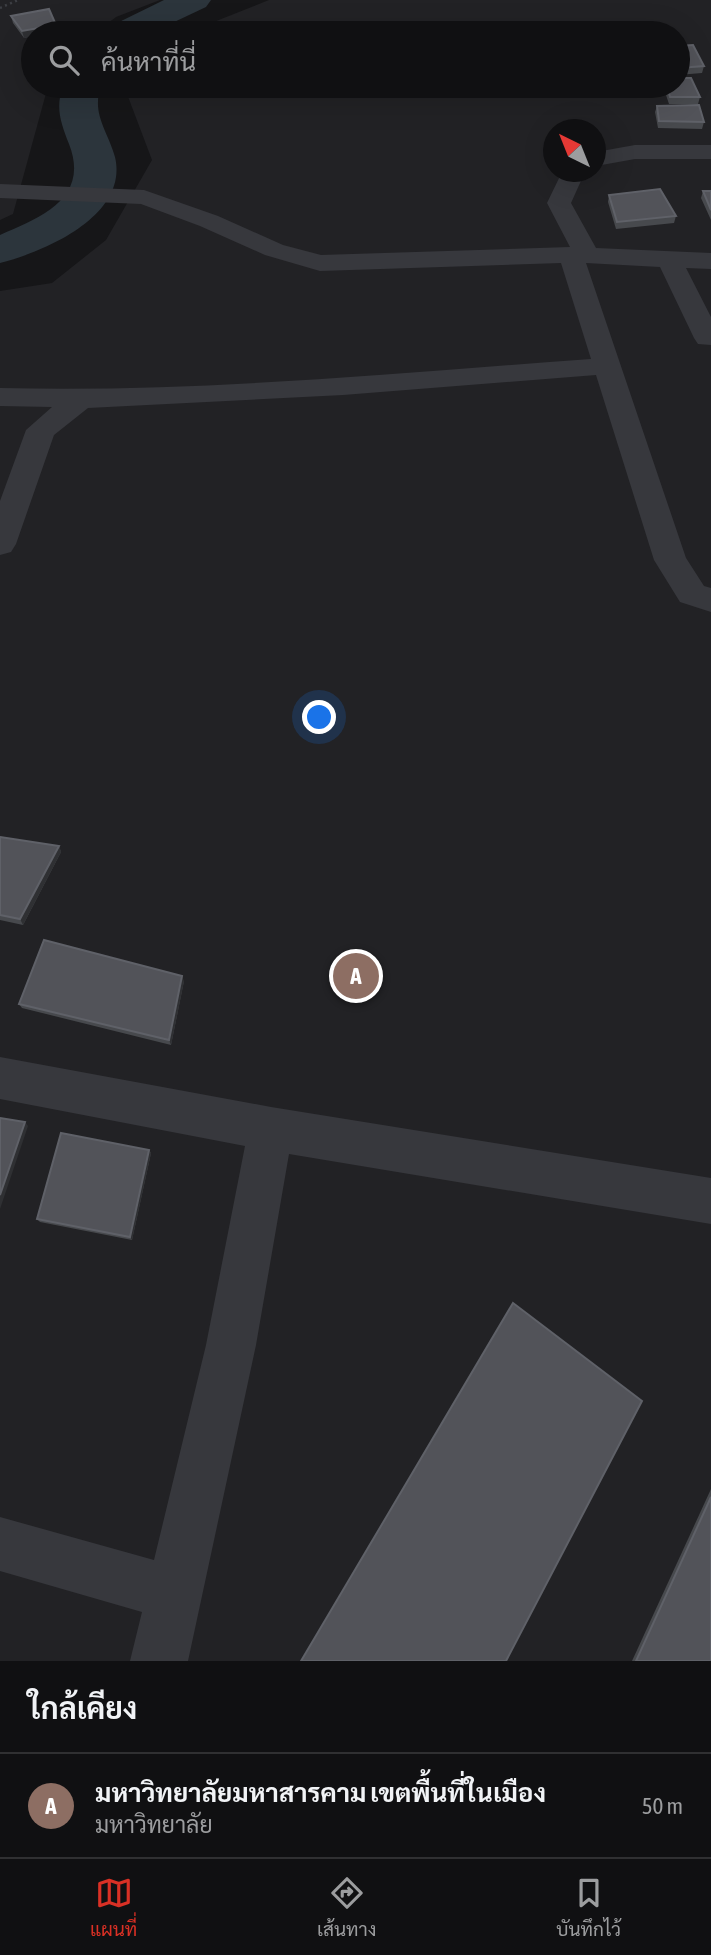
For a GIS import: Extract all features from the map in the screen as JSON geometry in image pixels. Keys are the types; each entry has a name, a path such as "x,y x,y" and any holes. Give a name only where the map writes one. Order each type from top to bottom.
{"street":[{"path":"606,157 635,152 711,152"},
{"path":"568,182 559,203 579,255 608,366 670,560 692,594 711,600"},
{"path":"2,191 144,197 209,221 274,250 320,263 579,255 711,261"},
{"path":"670,261 708,338"},
{"path":"0,397 81,399 343,386 608,366"},
{"path":"0,544 41,430 81,399"},
{"path":"0,1078 271,1129 711,1201"},
{"path":"159,1661 231,1345 271,1129"},
{"path":"0,1544 176,1594"}],"path":[{"path":"0,8 18,0"}],"shaded area":[{"path":"0,0 160,0 111,21 21,21 21,98 45,98 13,214 0,220"},
{"path":"269,0 711,0 711,1661 0,1661 0,291 52,283 106,240 152,160 129,98 690,98 690,21 216,21"}],"building":[{"path":"49,9 54,21 21,21 21,30 11,16"},
{"path":"690,45 693,45 704,66 690,67"},
{"path":"690,78 691,78 700,97 690,97"},
{"path":"699,105 704,122 659,121 657,106"},
{"path":"660,189 676,216 617,222 609,195"},
{"path":"703,191 711,191 711,210"},
{"path":"0,837 59,846 20,919 0,915"},
{"path":"44,940 182,976 169,1040 19,1004"},
{"path":"0,1118 25,1122 0,1195"},
{"path":"61,1133 149,1150 130,1237 37,1219"},
{"path":"513,1303 642,1401 506,1661 301,1661"},
{"path":"711,1497 711,1661 636,1661"}],"waterway":[{"path":"146,21 194,0"},
{"path":"0,250 50,228 81,205 91,191 96,175 94,157 80,122 78,98"}],"place":[{"name":"มหาวิทยาลัยมหาสารคาม เขตพื้นที่ในเมือง","path":"356,976"}]}
